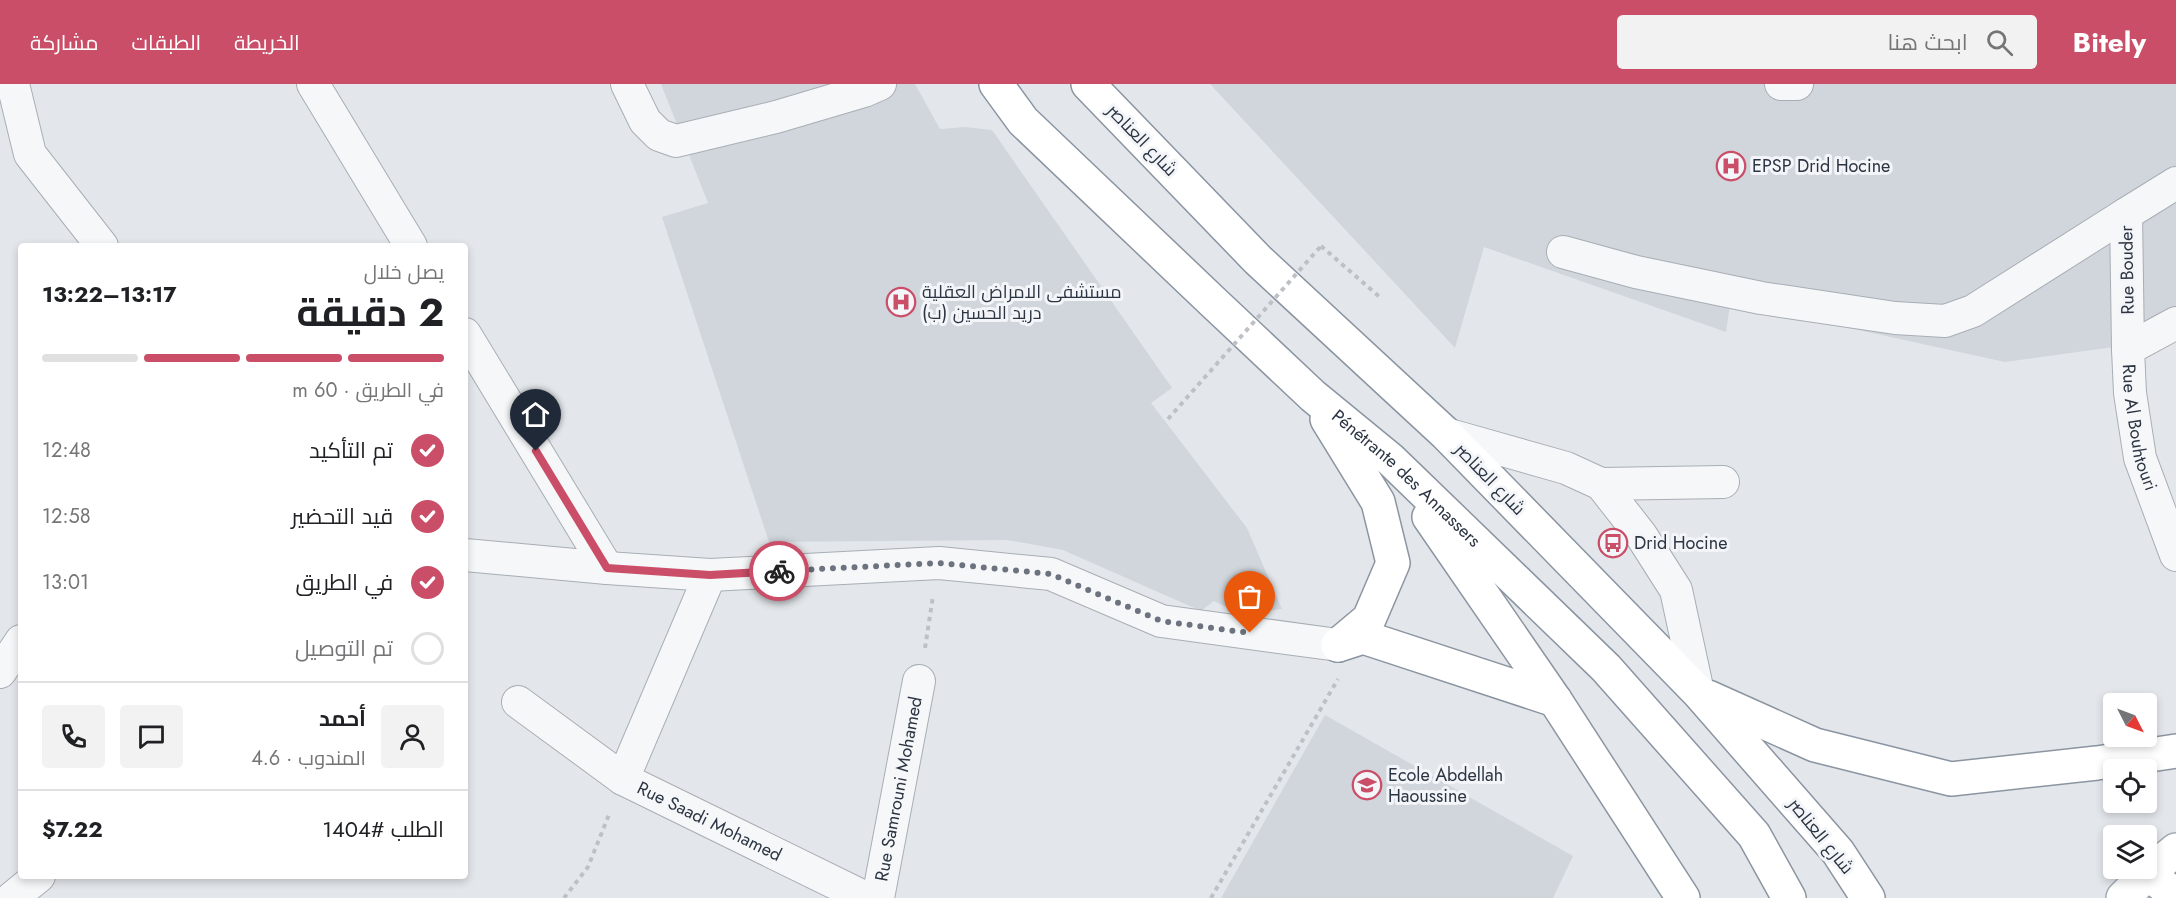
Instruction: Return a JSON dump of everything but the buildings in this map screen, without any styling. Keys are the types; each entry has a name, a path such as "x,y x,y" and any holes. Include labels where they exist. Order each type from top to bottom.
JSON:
{"main road":[{"name":"Pénétrante des Annassers","path":"996,84 1023,121 1313,396 1391,460 1605,668 1754,835 1789,898"},
{"name":"شارع العناصر","path":"1088,84 1258,260 1446,434 1698,692 1838,852 1868,898"},
{"path":"1313,396 1378,502 1393,563 1369,619 1350,641 1555,700"},
{"path":"1391,460 1555,700 1683,898"},
{"path":"1698,692 1815,745 1951,779 2097,763 2176,751"},
{"path":"2157,866 2176,850"},
{"path":"2123,898 2142,879"},
{"path":"2155,879 2176,896"}],"street":[{"path":"13,84 30,154 100,243"},
{"path":"313,84 409,243"},
{"path":"627,84 645,122 659,135 676,141 776,117 864,92 880,84"},
{"path":"1781,84 1797,84"},
{"name":"Rue Bouder","path":"2128,349 2126,214 2176,183"},
{"path":"1563,252 1636,272 1761,298 1894,318 1945,321 1973,310 2126,214"},
{"name":"Rue Al Bouhtouri","path":"2176,323 2128,349 2130,393 2140,458 2176,555"},
{"path":"468,339 607,568"},
{"path":"1446,434 1566,468 1601,484 1723,482"},
{"path":"1601,484 1641,536 1676,590 1698,692"},
{"path":"468,555 710,575 939,563 1051,574 1161,621 1350,641"},
{"name":"Rue Saadi Mohamed","path":"710,575 623,779 866,898"},
{"path":"0,672 18,645"},
{"name":"Rue Samrouni Mohamed","path":"878,898 919,681"},
{"path":"518,702 623,779"},
{"path":"12,898 35,879"}],"path":[{"path":"1168,419 1322,246 1382,299"},
{"path":"919,681 939,563"},
{"path":"1211,898 1350,641"},
{"path":"564,898 588,867 623,779"}],"shaded area":[{"name":"مستشفى الامراض العقلية دريد الحسين (ب)","path":"661,84 915,84 940,129 965,127 992,130 1172,388 1151,403 1247,528 1282,609 1241,614 1214,601 1201,611 1063,550 1007,540 769,542 662,217 708,203"},
{"name":"EPSP Drid Hocine","path":"1210,84 2176,84 2176,310 2114,347 2005,362 1822,322 1730,305 1726,332 1484,247 1455,348"},
{"name":"Ecole Abdellah Haoussine","path":"1325,715 1573,856 1553,898 1221,898"}],"way so far":[{"path":"779,571 939,563 1051,574 1161,621 1250,633"}],"place":[{"name":"EPSP Drid Hocine","path":"1731,166"},
{"name":"مستشفى الامراض العقلية دريد الحسين (ب)","path":"901,302"},
{"name":"Drid Hocine","path":"1613,543"},
{"name":"Ecole Abdellah Haoussine","path":"1367,785"}],"route":[{"path":"536,451 607,568 710,575 779,571"}]}
